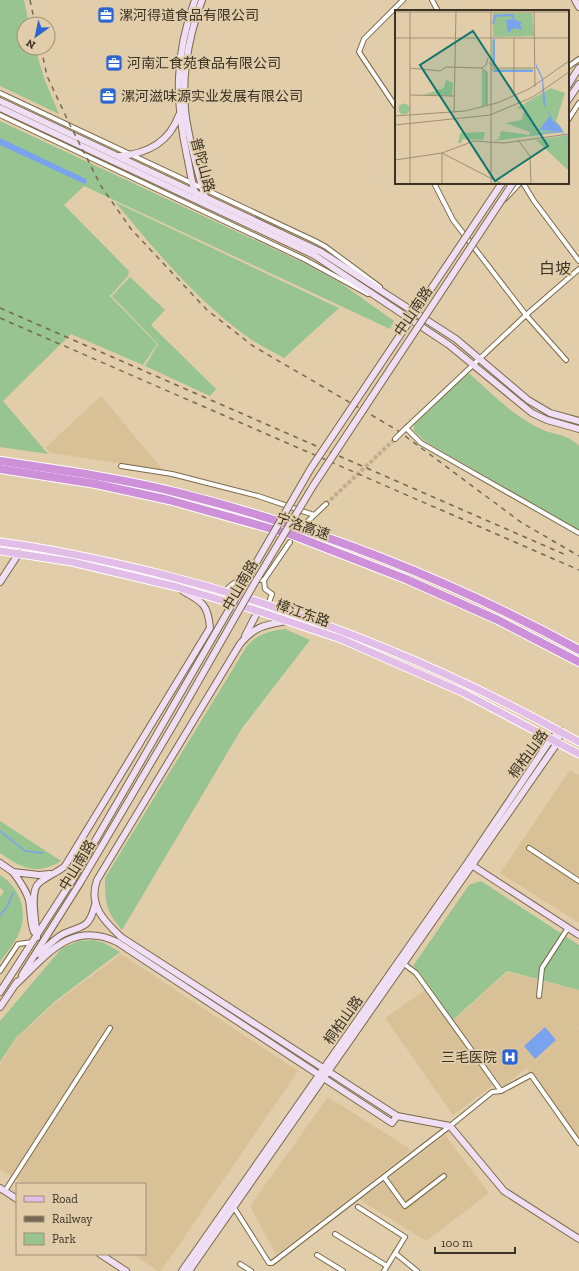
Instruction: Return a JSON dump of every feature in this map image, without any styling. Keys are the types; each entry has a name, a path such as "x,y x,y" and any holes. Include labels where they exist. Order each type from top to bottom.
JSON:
{"highway":[{"name":"宁洛高速","path":"0,461 95,475 171,491 301,527 436,578 579,650"},
{"name":"宁洛高速","path":"0,469 96,484 169,500 290,534 406,579 498,620 579,662"}],"main road":[{"name":"普陀山路","path":"195,0 187,22 180,54 178,91 181,128 199,205"},
{"name":"普陀山路","path":"199,205 205,197 188,128 184,98 187,61 194,22 202,0"},
{"path":"575,0 579,7"},
{"path":"569,83 579,68"},
{"path":"569,99 579,84"},
{"path":"0,100 321,252 394,301 456,339 528,400 550,412 579,421"},
{"path":"0,108 199,205 314,255 449,345 532,413 547,420 579,429"},
{"path":"118,157 131,155 155,147 166,138 175,126 180,114"},
{"name":"中山南路","path":"0,992 35,940 72,879 311,468 501,184"},
{"name":"中山南路","path":"0,1007 34,957 80,883 178,717 254,584 350,426 512,184"},
{"name":"樟江东路","path":"0,542 110,561 226,591 337,628 416,661 499,700 579,742"},
{"name":"樟江东路","path":"0,551 72,562 177,587 258,611 341,639 464,693 579,754"},
{"path":"0,582 19,553"},
{"path":"35,940 33,898 34,890 37,884 65,866 210,628 209,612 200,600 177,587"},
{"path":"34,957 62,935 86,925 92,918 95,904 95,886 97,880 240,644 258,611"},
{"path":"240,644 250,632 256,628 287,621"},
{"name":"桐柏山路","path":"182,1271 321,1076 404,964 560,731"},
{"path":"0,863 13,872 22,885 28,899 35,940"},
{"path":"470,864 579,935"},
{"name":"桐柏山路","path":"325,1071 470,864"},
{"path":"13,872 39,875 56,873"},
{"path":"95,904 101,917 121,937 325,1071 397,1116 450,1126 504,1191 579,1240"},
{"path":"16,984 53,949 66,940 84,934 107,938 117,942 392,1123 397,1116"},
{"name":"桐柏山路","path":"189,1271 321,1076"},
{"path":"3,1190 16,1198"},
{"path":"102,1255 126,1271"}],"street":[{"path":"395,105 360,52 364,39 403,0"},
{"path":"432,0 437,10"},
{"path":"569,66 579,59"},
{"path":"0,93 326,247 372,280 394,301"},
{"path":"569,118 579,103"},
{"path":"0,115 199,205"},
{"path":"435,184 453,220 526,315 566,360"},
{"path":"489,202 498,184"},
{"path":"497,208 519,184"},
{"path":"524,184 534,201 579,261"},
{"path":"395,439 474,366 526,315 579,269"},
{"path":"405,429 421,443 579,533"},
{"path":"121,466 172,474 258,496 314,515"},
{"path":"306,523 326,504"},
{"path":"268,605 272,594 265,589 264,580 290,542"},
{"path":"226,591 231,583 237,580 264,580"},
{"path":"528,848 579,881"},
{"path":"539,996 542,968 568,928"},
{"path":"0,971 18,944 35,940"},
{"path":"404,964 416,973 501,1091"},
{"path":"3,1190 110,1028"},
{"path":"233,1206 269,1263 272,1263 492,1092 501,1091 531,1075 579,1143"},
{"path":"384,1177 406,1206 444,1176"},
{"path":"358,1207 405,1237 384,1271"},
{"path":"335,1234 387,1266"},
{"path":"395,1253 417,1271"},
{"path":"317,1255 343,1271"},
{"path":"240,1264 251,1271"}],"shaded area":[{"path":"101,396 163,470 51,453 45,448"},
{"path":"570,770 579,775 579,923 500,873"},
{"path":"121,954 298,1071 161,1271 158,1271 134,1255 146,1255 146,1183 22,1183 0,1169 0,1064 17,1038 55,1003"},
{"name":"三毛医院","path":"507,972 579,990 579,1026 503,1087 453,1021"},
{"path":"425,990 492,1081 492,1086 453,1115 385,1018"},
{"path":"579,1027 579,1140 527,1068"},
{"path":"328,1097 412,1150 276,1255 250,1206"},
{"path":"445,1135 489,1193 426,1241 360,1200"}],"green space":[{"path":"0,0 24,0 27,16 16,16 16,56 37,56 44,78 59,114 0,86"},
{"path":"0,121 306,264 342,284 394,321 390,329 84,186 64,205 129,271 128,276 110,296 157,344 143,365 71,334 3,401 48,454 0,447"},
{"path":"115,202 339,308 284,358 249,338 212,308 162,257"},
{"path":"130,277 165,310 151,325 216,389 210,396 145,366 158,344 112,296"},
{"path":"469,373 501,402 527,422 548,432 569,438 579,446 579,530 426,442 414,431 414,425"},
{"path":"285,629 310,640 242,728 122,930 113,918 106,900 105,878 247,646 259,636"},
{"path":"0,821 61,861 52,866 37,869 15,863 0,853"},
{"path":"0,875 7,880 17,892 23,915 20,931 0,962 0,897 4,891 0,888"},
{"path":"481,881 579,945 579,990 507,971 453,1020 421,974 413,966 469,885"},
{"path":"93,940 104,943 120,952 54,1002 16,1038 0,1062 0,1021 62,948 79,941"}],"water":[{"path":"0,138 86,179 87,182 85,184 0,145"},
{"path":"545,1027 556,1040 535,1059 524,1046"}],"waterway":[{"path":"0,831 25,851 43,853"},
{"path":"0,915 7,907 13,893"}],"tunnel":[{"path":"326,504 395,439"}],"railway":[{"path":"30,0 33,16"},
{"path":"43,56 47,76 101,186 131,229 207,310 253,346 397,430 522,523 579,556"},
{"path":"0,308 566,555"},
{"path":"0,318 579,570"}],"place":[{"name":"漯河得道食品有限公司","path":"106,15"},
{"name":"河南汇食苑食品有限公司","path":"114,63"},
{"name":"漯河滋味源实业发展有限公司","path":"108,96"},
{"name":"三毛医院","path":"510,1057"}],"district":[{"name":"白坡","path":"555,268"}]}
